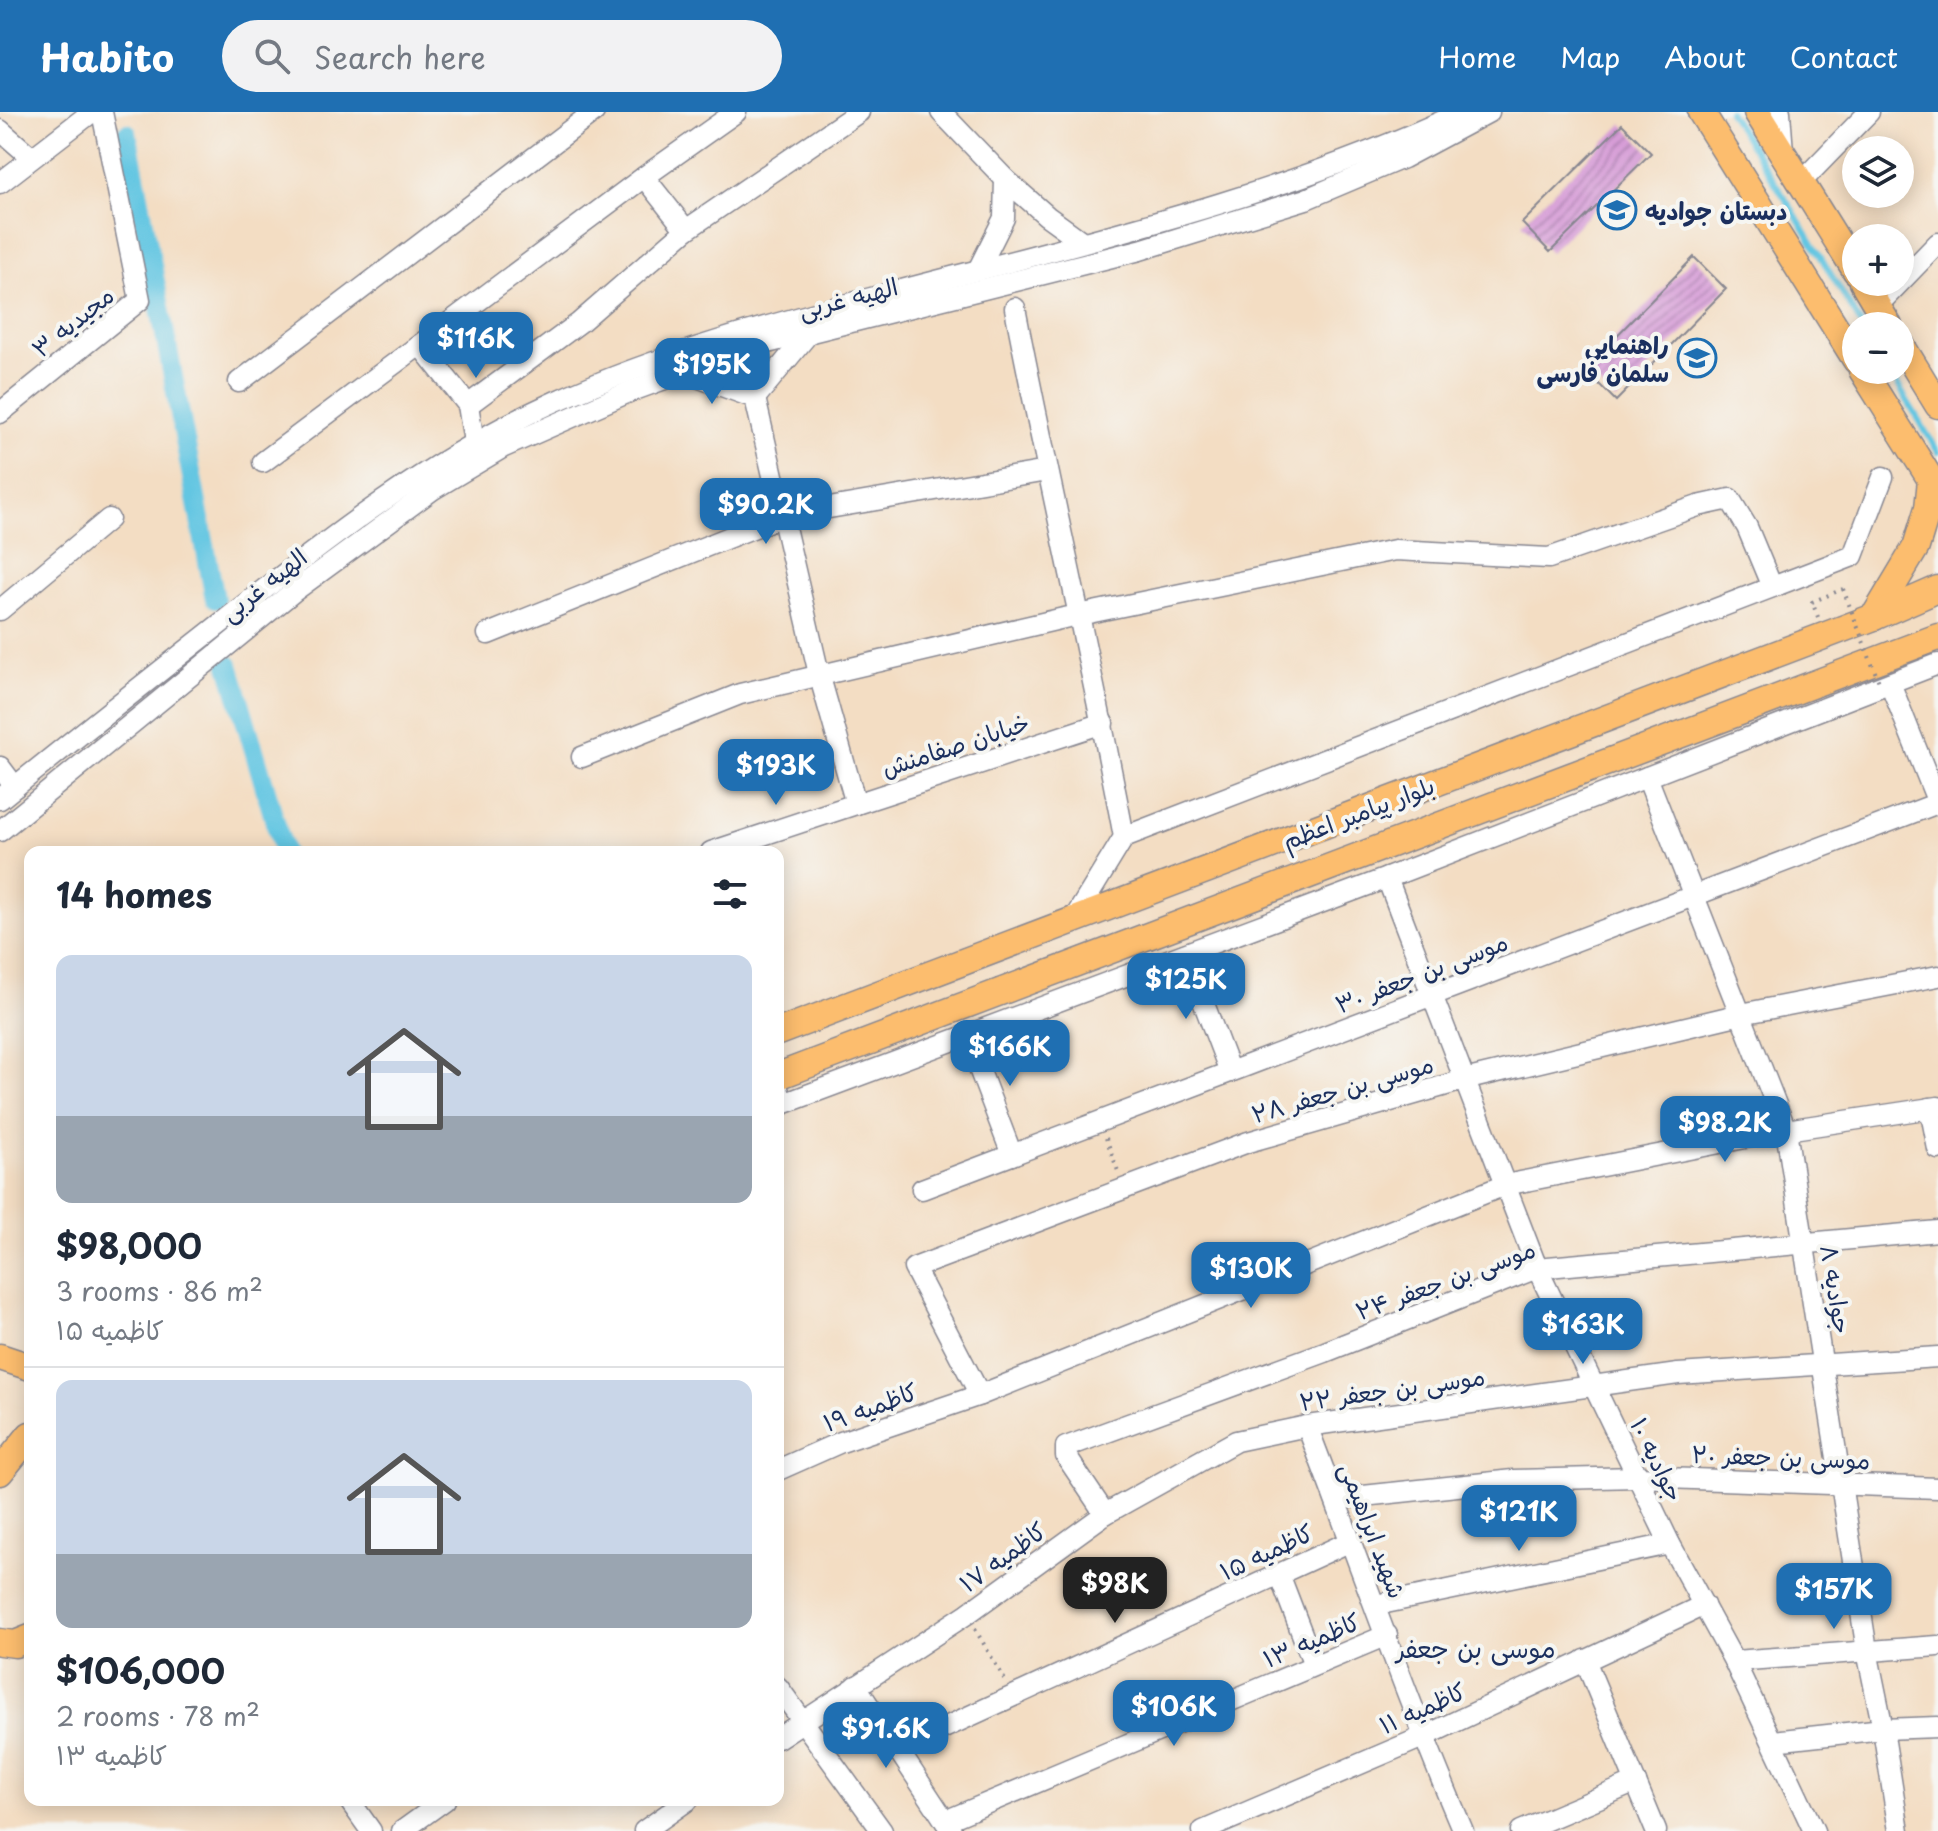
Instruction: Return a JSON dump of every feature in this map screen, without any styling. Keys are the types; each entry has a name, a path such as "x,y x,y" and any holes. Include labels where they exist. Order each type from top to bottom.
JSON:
{"main road":[{"path":"1701,112 1842,338"},
{"path":"1757,112 1842,248"},
{"path":"1914,366 1938,405"},
{"path":"1871,384 1934,485 1916,547 1874,617"},
{"name":"بلوار پیامبر اعظم","path":"784,1030 1874,617 1938,589"},
{"name":"بلوار پیامبر اعظم","path":"784,1074 1938,637"},
{"path":"0,1357 24,1365"},
{"path":"0,1472 24,1442"}],"street":[{"path":"0,183 92,112"},
{"name":"مجیدیه ۳","path":"0,413 140,300 102,112"},
{"path":"239,382 594,112"},
{"path":"263,462 644,177 736,112"},
{"path":"468,405 579,323 686,230 859,112"},
{"path":"941,112 1005,179 1083,242"},
{"name":"الهیه غربی","path":"8,793 309,554 408,483 474,442 555,402 661,360 750,330 1268,190 1392,145 1462,112"},
{"name":"الهیه غربی","path":"0,831 293,592 432,490 504,447 629,392 755,346 1140,250 1306,199 1403,158 1489,112"},
{"path":"1780,112 1783,152"},
{"path":"1802,181 1869,112"},
{"path":"0,130 31,157"},
{"path":"644,177 686,230"},
{"path":"978,270 1004,218 1005,179"},
{"path":"1886,312 1938,243"},
{"path":"1015,308 1047,471 1103,723 1124,837"},
{"path":"683,372 755,398 809,333"},
{"path":"420,345 468,405 474,442"},
{"name":"خیابان صفامنش","path":"755,398 819,674 856,804 1103,723"},
{"path":"488,634 782,516 1047,471"},
{"path":"1074,919 1124,837 1853,556 1883,477"},
{"path":"582,757 740,694 1078,615 1395,550 1549,558 1698,506 1730,499 1747,527 1772,587"},
{"path":"0,610 109,519"},
{"path":"784,1104 1387,878 1938,664"},
{"path":"1884,683 1938,803"},
{"path":"0,767 8,793"},
{"name":"جوادیه ۸","path":"1647,777 1786,1130 1867,1651 1899,1831"},
{"name":"موسی بن جعفر ۳۰","path":"922,1189 1938,803"},
{"path":"729,846 856,804"},
{"name":"جوادیه ۱۰","path":"1387,878 1537,1268 1670,1544 1734,1661 1814,1831"},
{"path":"1185,954 1230,1072"},
{"name":"موسی بن جعفر ۲۸","path":"980,1395 914,1268 1248,1142 1464,1080 1741,1014 1938,976"},
{"path":"967,1037 1012,1155"},
{"path":"1934,1108 1938,1149"},
{"name":"کاظمیه ۱۹","path":"784,1467 841,1442 980,1395 1505,1185 1786,1130 1934,1108"},
{"name":"موسی بن جعفر ۲۴","path":"1105,1514 1066,1456 1066,1447 1325,1352 1537,1268 1938,1231"},
{"name":"موسی بن جعفر ۲۲","path":"1236,1441 1307,1426 1678,1374 1938,1357"},
{"name":"شهید ابراهیمی","path":"1307,1426 1423,1737 1463,1831"},
{"name":"کاظمیه ۱۷","path":"784,1734 967,1614 1105,1514 1236,1441"},
{"name":"موسی بن جعفر ۲۰","path":"1335,1499 1513,1480 1638,1477 1938,1488"},
{"name":"کاظمیه ۱۵","path":"898,1749 1351,1541"},
{"path":"1376,1605 1670,1544"},
{"path":"1279,1574 1314,1665"},
{"name":"کاظمیه ۱۱","path":"1203,1831 1239,1824 1704,1605"},
{"name":"کاظمیه ۱۳","path":"948,1826 1387,1635"},
{"path":"1734,1661 1938,1646"},
{"path":"1585,1660 1656,1831"},
{"path":"856,1686 948,1826"},
{"path":"784,1696 882,1831"},
{"path":"1773,1741 1883,1729 1938,1727"},
{"path":"1521,1831 1636,1782"},
{"path":"353,1806 371,1831"},
{"path":"402,1831 437,1806"},
{"path":"644,1831 679,1806"}],"path":[{"path":"1812,602 1843,589 1884,683"},
{"path":"1099,1122 1125,1189"},
{"path":"967,1614 1015,1696"}],"building":[{"path":"1622,124 1651,153 1550,252 1522,223"},
{"path":"1694,257 1726,289 1616,401 1584,369"}],"waterway":[{"path":"1729,112 1854,312"},
{"path":"127,133 215,599"},
{"path":"1897,384 1938,452"},
{"path":"229,665 282,846"}],"place":[{"name":"دبستان جوادیه","path":"1617,210"},
{"name":"راهنمایی سلمان فارسی","path":"1697,358"}],"district":[{"name":"موسی بن جعفر","path":"1476,1647"}]}
